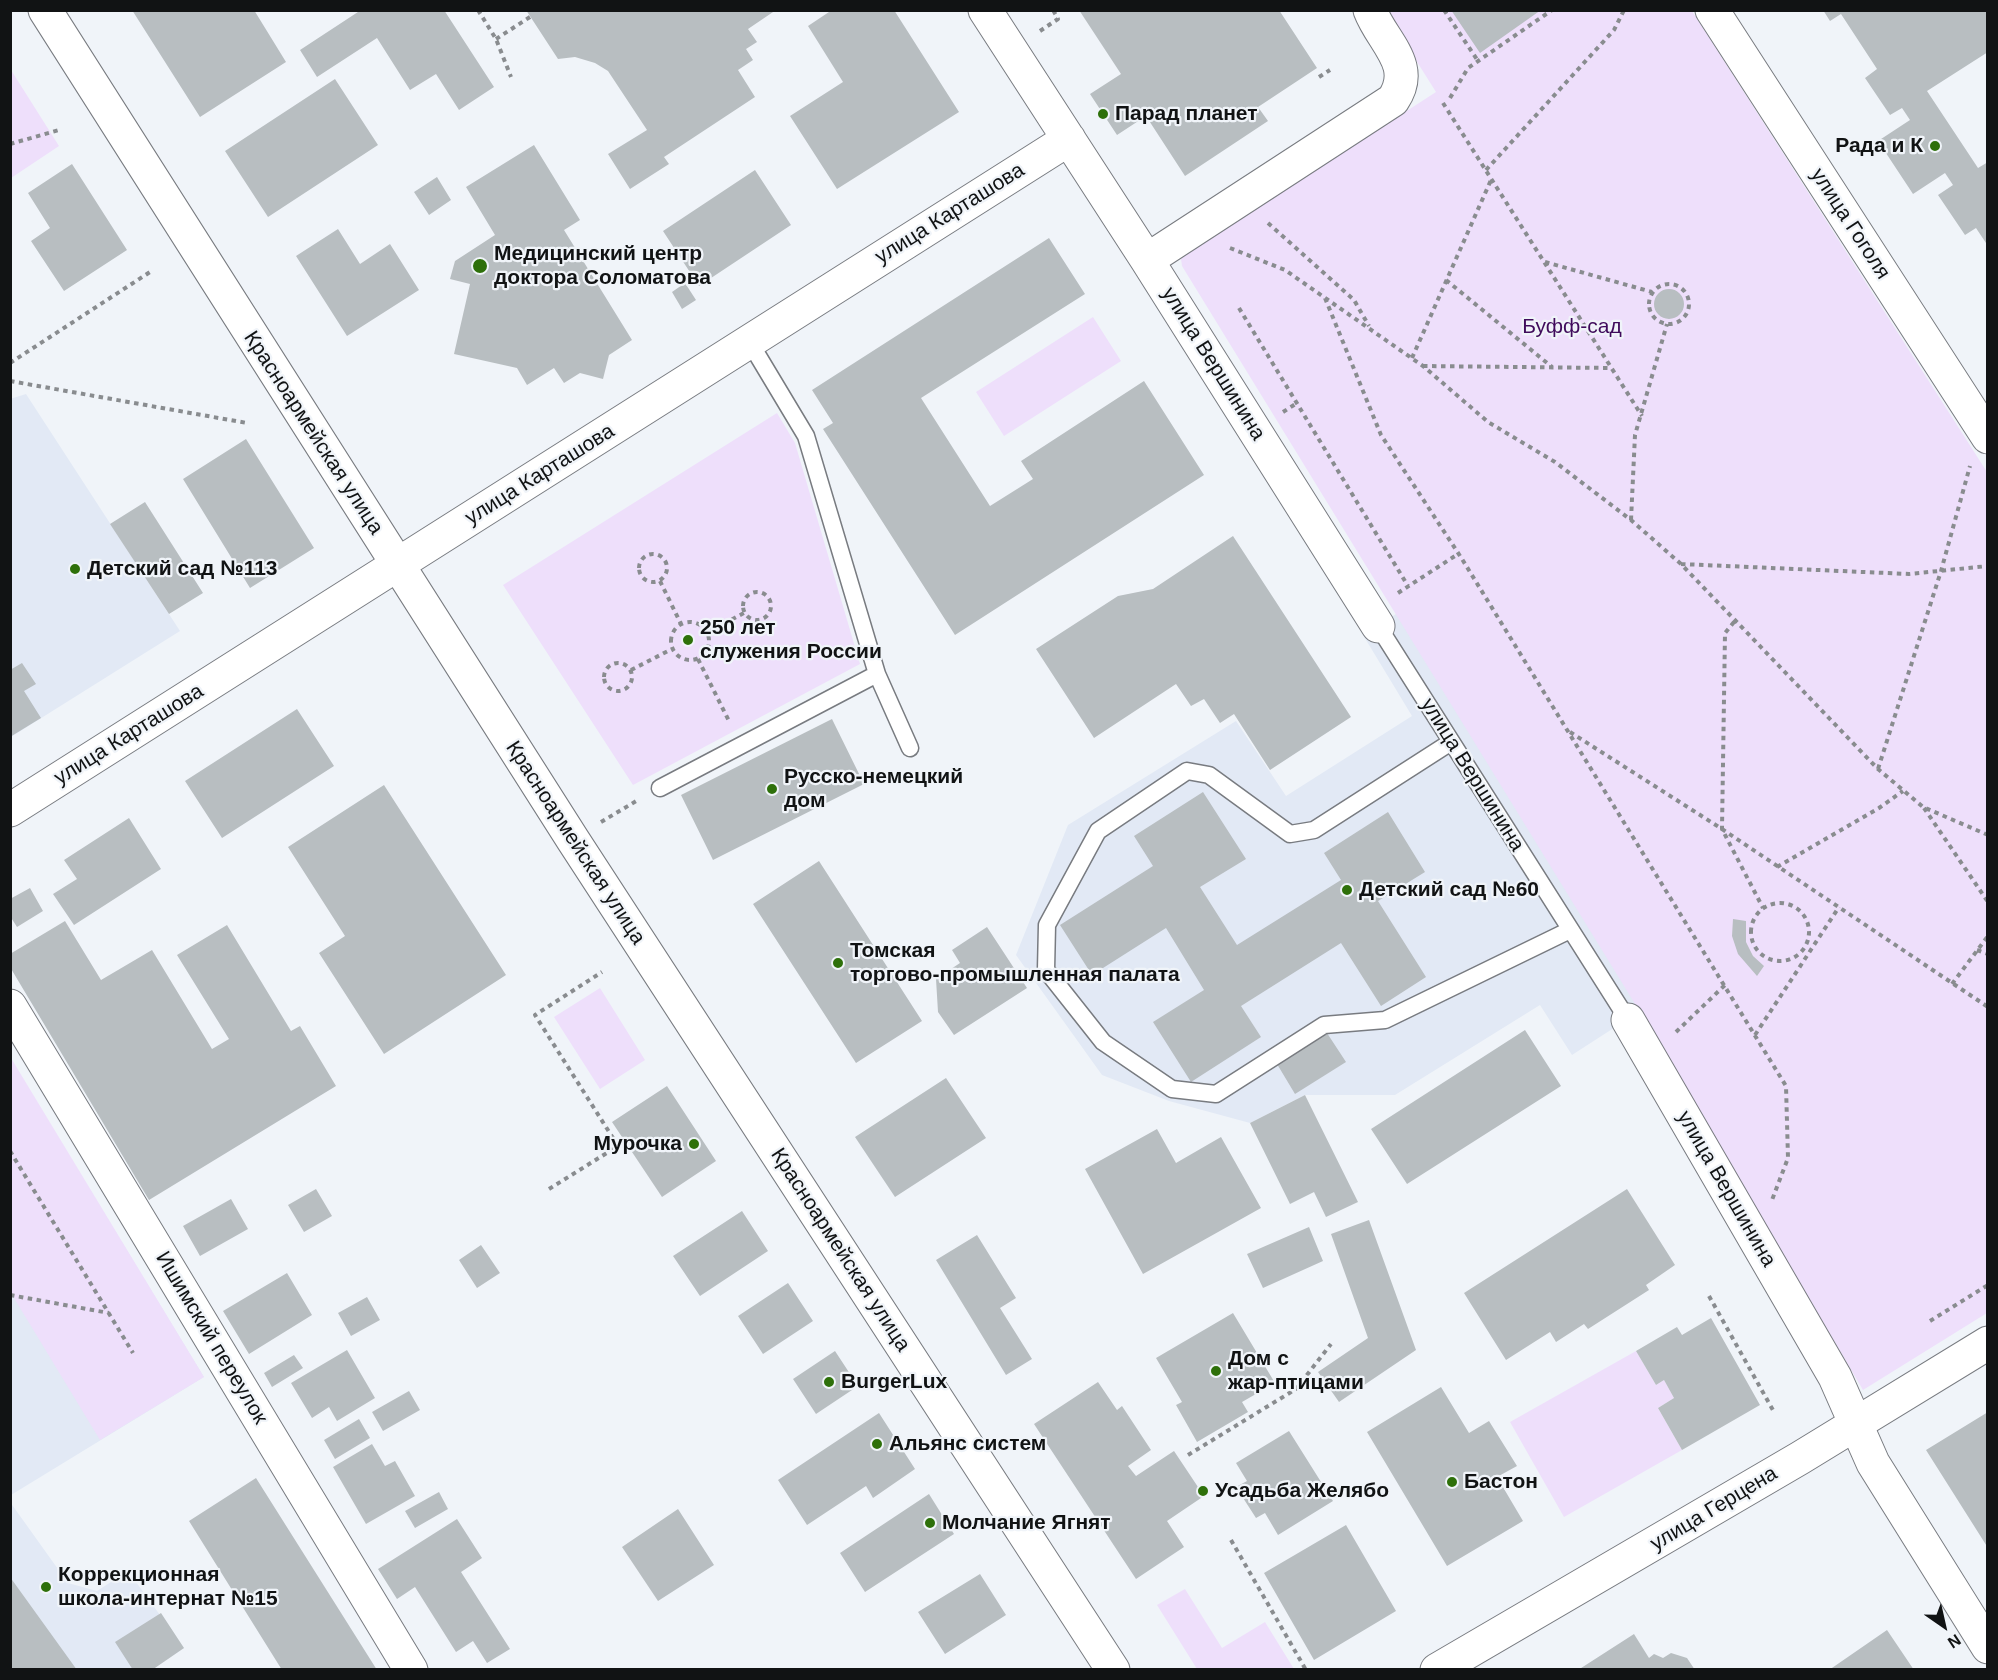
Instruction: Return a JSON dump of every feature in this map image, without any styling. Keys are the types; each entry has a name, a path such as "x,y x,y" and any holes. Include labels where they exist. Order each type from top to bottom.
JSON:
{"street":[{"name":"Красноармейская улица","path":"45,10 573,840 1113,1670"},
{"name":"улица Вершинина","path":"985,10 1147,260 1378,626"},
{"path":"1147,260 1393,100 1399,90 1402,69 1370,10"},
{"name":"улица Гоголя","path":"1712,10 1988,437"},
{"name":"улица Карташова","path":"10,810 1069,139"},
{"name":"Ишимский переулок","path":"10,1006 411,1670"},
{"name":"улица Вершинина","path":"1628,1020 1835,1377 1854,1425 1873,1463 1988,1647"},
{"name":"улица Герцена","path":"1437,1670 1854,1425 1988,1343"}],"lane":[{"path":"749,341 806,436 876,674 910,748"},
{"name":"улица Вершинина","path":"1378,626 1628,1020"},
{"path":"660,788 876,674"},
{"path":"1451,742 1314,830 1290,834 1209,775 1187,771 1098,831 1047,925 1046,970 1102,1042 1172,1089 1216,1094 1324,1025 1385,1020 1570,930"}],"path":[{"path":"478,10 496,39 511,77"},
{"path":"1038,32 1058,19 1053,10"},
{"path":"1444,10 1478,61"},
{"path":"1450,98 1468,68 1552,10"},
{"path":"1486,171 1614,30 1624,10"},
{"path":"496,39 530,17"},
{"path":"1319,77 1330,70"},
{"path":"1443,103 1642,416"},
{"path":"10,144 59,130"},
{"path":"1412,358 1491,179"},
{"path":"1263,218 1354,300 1371,329"},
{"path":"1224,245 1285,270 1423,366 1488,422 1556,462 1631,520 1681,564 1734,622 1878,769 1923,807 1988,902"},
{"path":"1544,262 1652,292"},
{"path":"10,363 150,272"},
{"path":"1446,280 1553,367"},
{"path":"1669,283 1682,288 1690,304 1685,316 1680,321 1667,324 1660,322 1650,312 1649,299 1652,292 1669,283"},
{"path":"1324,298 1382,435 1458,554 1786,1086 1788,1158 1769,1206"},
{"path":"1239,308 1408,586 1458,554"},
{"path":"1631,520 1635,435 1667,324"},
{"path":"1423,366 1611,368"},
{"path":"10,381 247,423"},
{"path":"1878,769 1941,571 1970,465"},
{"path":"658,555 665,560 667,570 660,581 650,582 642,577 640,564 645,556 658,555"},
{"path":"1681,564 1909,574 1988,566"},
{"path":"660,581 681,624"},
{"path":"751,594 764,594 770,600 769,615 761,620 751,619 744,613 744,600 751,594"},
{"path":"707,632 744,613"},
{"path":"696,622 707,632 708,650 698,659 681,659 672,650 671,638 681,624 696,622"},
{"path":"1734,622 1725,633 1722,830 1763,908"},
{"path":"631,670 672,650"},
{"path":"698,659 741,745"},
{"path":"621,663 631,670 632,680 627,688 613,690 606,684 606,671 612,664 621,663"},
{"path":"1567,730 1988,1007"},
{"path":"1777,867 1879,808 1903,790"},
{"path":"619,811 641,798"},
{"path":"1923,807 1988,835"},
{"path":"1771,904 1789,904 1803,915 1809,932 1803,949 1787,960 1767,958 1759,952 1753,944 1752,924 1763,908 1771,904"},
{"path":"1755,1035 1839,907"},
{"path":"1952,984 1988,936"},
{"path":"1803,949 1809,953"},
{"path":"1977,950 1988,954"},
{"path":"549,1190 618,1146 535,1015 602,972"},
{"path":"1670,1039 1725,985"},
{"path":"10,1151 133,1353"},
{"path":"1930,1320 1988,1285"},
{"path":"10,1295 110,1313"},
{"path":"1709,1296 1774,1412"},
{"path":"1188,1455 1296,1389 1330,1344"},
{"path":"1231,1540 1306,1670"}],"shaded area":[{"name":"Детский сад №113","path":"26,394 180,631 11,737 10,399"},
{"name":"Детский сад №60","path":"1459,574 1702,971 1572,1055 1540,1005 1395,1095 1305,1095 1250,1123 1169,1101 1102,1075 1016,955 1068,825 1236,721 1286,796 1412,716 1363,635"},
{"path":"10,1058 204,1377 11,1495 10,1495"},
{"name":"Коррекционная школа-интернат №15","path":"10,1502 68,1583 97,1591 128,1571 184,1648 152,1669 11,1669"}],"green space":[{"name":"Буфф-сад","path":"1385,11 1692,11 1987,472 1987,1313 1863,1390 1640,1012 1182,266 1181,259 1186,254 1436,92"},
{"path":"11,70 59,146 10,178"},
{"path":"1093,317 1121,361 1004,436 976,392"},
{"path":"777,413 795,443 860,664 633,785 503,585"},
{"path":"600,988 645,1060 600,1089 554,1017"},
{"path":"11,1058 204,1377 100,1440 11,1293"},
{"path":"1636,1351 1656,1385 1664,1380 1674,1398 1658,1408 1682,1450 1564,1517 1510,1422"},
{"path":"1185,1589 1222,1648 1265,1622 1294,1669 1197,1669 1157,1605"}],"building":[{"path":"132,10 254,10 286,62 200,117"},
{"path":"361,10 444,10 494,87 459,110 436,74 410,90 377,38 317,77 300,50"},
{"path":"526,10 776,10 748,29 757,42 746,49 753,60 738,70 755,97 664,157 669,164 630,189 608,154 647,130 608,71 595,63 575,57 558,59"},
{"path":"832,10 894,10 959,112 837,189 790,116 843,82 808,26"},
{"path":"1079,10 1279,10 1317,68 1258,107 1268,121 1185,176 1146,116 1117,135 1090,94 1121,74"},
{"path":"1451,10 1541,10 1480,53"},
{"path":"1823,10 1988,10 1988,52 1927,91 1978,168 1988,162 1988,246 1976,228 1965,235 1938,195 1953,185 1945,173 1913,194 1878,141 1910,120 1902,108 1890,115 1865,78 1877,69 1841,14 1830,21"},
{"path":"335,79 378,145 268,217 225,151"},
{"path":"534,145 580,220 564,230 632,340 609,355 603,379 580,373 564,383 554,368 527,385 517,368 454,354 470,284 450,279 455,261 495,235 466,187"},
{"path":"72,164 127,250 64,291 31,241 50,228 28,193"},
{"path":"755,170 791,225 699,286 663,231"},
{"path":"437,177 451,200 429,215 414,192"},
{"path":"338,229 360,264 390,244 419,290 347,336 296,256"},
{"path":"1049,238 1085,294 921,398 990,506 1033,479 1021,461 1144,381 1204,475 955,635 823,429 833,423 812,390"},
{"path":"685,283 696,300 682,309 672,292"},
{"path":"1669,289 1680,293 1684,304 1680,315 1669,319 1658,315 1654,304 1658,293"},
{"path":"246,439 314,548 250,588 183,479"},
{"path":"145,502 203,593 169,614 110,524"},
{"path":"1233,536 1351,717 1270,770 1234,714 1220,723 1204,699 1191,706 1176,684 1094,738 1036,649 1118,596 1153,589"},
{"path":"22,663 36,684 24,691 41,718 10,737 10,670"},
{"path":"297,709 334,766 222,838 185,781"},
{"name":"Русско-немецкий дом","path":"832,719 864,784 713,860 681,795"},
{"path":"384,785 506,975 384,1054 319,953 345,936 288,847"},
{"name":"Детский сад №60","path":"1203,792 1246,859 1200,887 1237,945 1341,880 1324,853 1388,812 1425,872 1378,901 1426,977 1381,1006 1341,943 1241,1006 1261,1037 1191,1082 1153,1022 1204,990 1166,928 1092,975 1060,925 1153,866 1134,836"},
{"path":"129,818 161,869 74,925 53,894 77,879 64,860"},
{"name":"Томская торгово-промышленная палата","path":"819,861 922,1021 856,1063 753,904"},
{"path":"30,888 43,911 17,927 10,916 10,899"},
{"path":"1733,919 1746,921 1746,942 1753,956 1764,966 1757,976 1738,954 1732,936"},
{"path":"65,921 101,980 152,950 212,1049 229,1039 177,955 227,925 291,1031 300,1026 336,1086 149,1200 10,967 10,954"},
{"path":"987,927 1027,988 954,1035 938,1012 936,979 960,963 952,950"},
{"path":"1525,1030 1561,1086 1407,1184 1371,1129"},
{"path":"1327,1033 1346,1062 1295,1094 1277,1064"},
{"path":"946,1078 986,1138 895,1197 855,1137"},
{"path":"667,1086 716,1161 662,1197 612,1122"},
{"path":"1305,1095 1358,1202 1326,1217 1314,1192 1290,1204 1250,1123"},
{"path":"1157,1129 1176,1163 1221,1137 1261,1208 1143,1274 1085,1169"},
{"path":"316,1189 332,1216 304,1232 288,1205"},
{"path":"1627,1189 1675,1265 1646,1285 1649,1290 1588,1329 1584,1324 1556,1342 1550,1332 1506,1360 1464,1293"},
{"path":"231,1199 248,1229 200,1256 183,1226"},
{"path":"742,1211 768,1251 700,1296 673,1256"},
{"path":"1369,1220 1416,1350 1339,1402 1318,1372 1368,1338 1331,1234"},
{"path":"1309,1227 1323,1261 1263,1288 1247,1254"},
{"path":"977,1235 1016,1298 1000,1308 1032,1359 1006,1375 936,1260"},
{"path":"481,1245 500,1273 477,1288 459,1260"},
{"path":"287,1273 312,1315 249,1354 223,1311"},
{"path":"788,1283 813,1321 763,1354 738,1316"},
{"path":"367,1297 380,1320 351,1336 338,1313"},
{"name":"Дом с жар-птицами","path":"1233,1313 1275,1383 1242,1402 1248,1412 1197,1442 1176,1405 1182,1402 1156,1358"},
{"path":"1711,1318 1760,1405 1682,1450 1658,1408 1674,1398 1664,1380 1656,1385 1636,1351 1677,1327 1682,1335"},
{"path":"347,1350 375,1398 337,1421 329,1407 312,1418 291,1383"},
{"path":"835,1351 858,1386 816,1414 793,1379"},
{"path":"294,1355 303,1368 272,1387 264,1373"},
{"path":"1098,1382 1117,1410 1122,1406 1151,1450 1128,1466 1136,1476 1174,1451 1204,1496 1167,1521 1184,1547 1136,1579 1034,1424"},
{"path":"1441,1387 1469,1433 1489,1421 1517,1466 1497,1477 1523,1521 1447,1566 1367,1432"},
{"path":"409,1391 420,1410 383,1431 372,1412"},
{"path":"1988,1412 1988,1548 1926,1450"},
{"path":"879,1413 915,1469 873,1498 866,1486 807,1525 778,1480"},
{"path":"359,1419 370,1438 335,1459 324,1440"},
{"path":"1289,1431 1333,1501 1278,1535 1265,1513 1256,1518 1236,1487 1247,1481 1236,1463"},
{"path":"372,1444 385,1466 395,1461 415,1496 366,1524 333,1467"},
{"path":"256,1478 377,1670 282,1670 189,1521"},
{"path":"439,1492 448,1509 415,1528 405,1511"},
{"path":"929,1494 954,1534 865,1592 840,1553"},
{"path":"678,1509 714,1565 658,1601 622,1547"},
{"path":"457,1519 482,1558 461,1572 510,1649 487,1663 473,1641 456,1652 415,1587 397,1599 378,1569"},
{"path":"1346,1525 1396,1611 1314,1660 1264,1573"},
{"path":"980,1574 1006,1615 945,1654 918,1612"},
{"path":"10,1577 77,1670 10,1670"},
{"path":"161,1613 184,1648 152,1670 133,1670 115,1642"},
{"path":"1887,1630 1914,1670 1829,1670"},
{"path":"1634,1634 1649,1658 1654,1654 1663,1658 1671,1653 1687,1658 1695,1670 1578,1670"}],"place":[{"name":"Парад планет","path":"1103,114"},
{"name":"Рада и К","path":"1935,146"},
{"name":"Медицинский центр доктора Соломатова","path":"480,266"},
{"name":"Детский сад №113","path":"75,569"},
{"name":"250 лет служения России","path":"688,640"},
{"name":"Русско-немецкий дом","path":"772,789"},
{"name":"Детский сад №60","path":"1347,890"},
{"name":"Томская торгово-промышленная палата","path":"838,963"},
{"name":"Мурочка","path":"694,1144"},
{"name":"Дом с жар-птицами","path":"1216,1371"},
{"name":"BurgerLux","path":"829,1382"},
{"name":"Альянс систем","path":"877,1444"},
{"name":"Бастон","path":"1452,1482"},
{"name":"Усадьба Желябо","path":"1203,1491"},
{"name":"Молчание Ягнят","path":"930,1523"},
{"name":"Коррекционная школа-интернат №15","path":"46,1587"}]}
